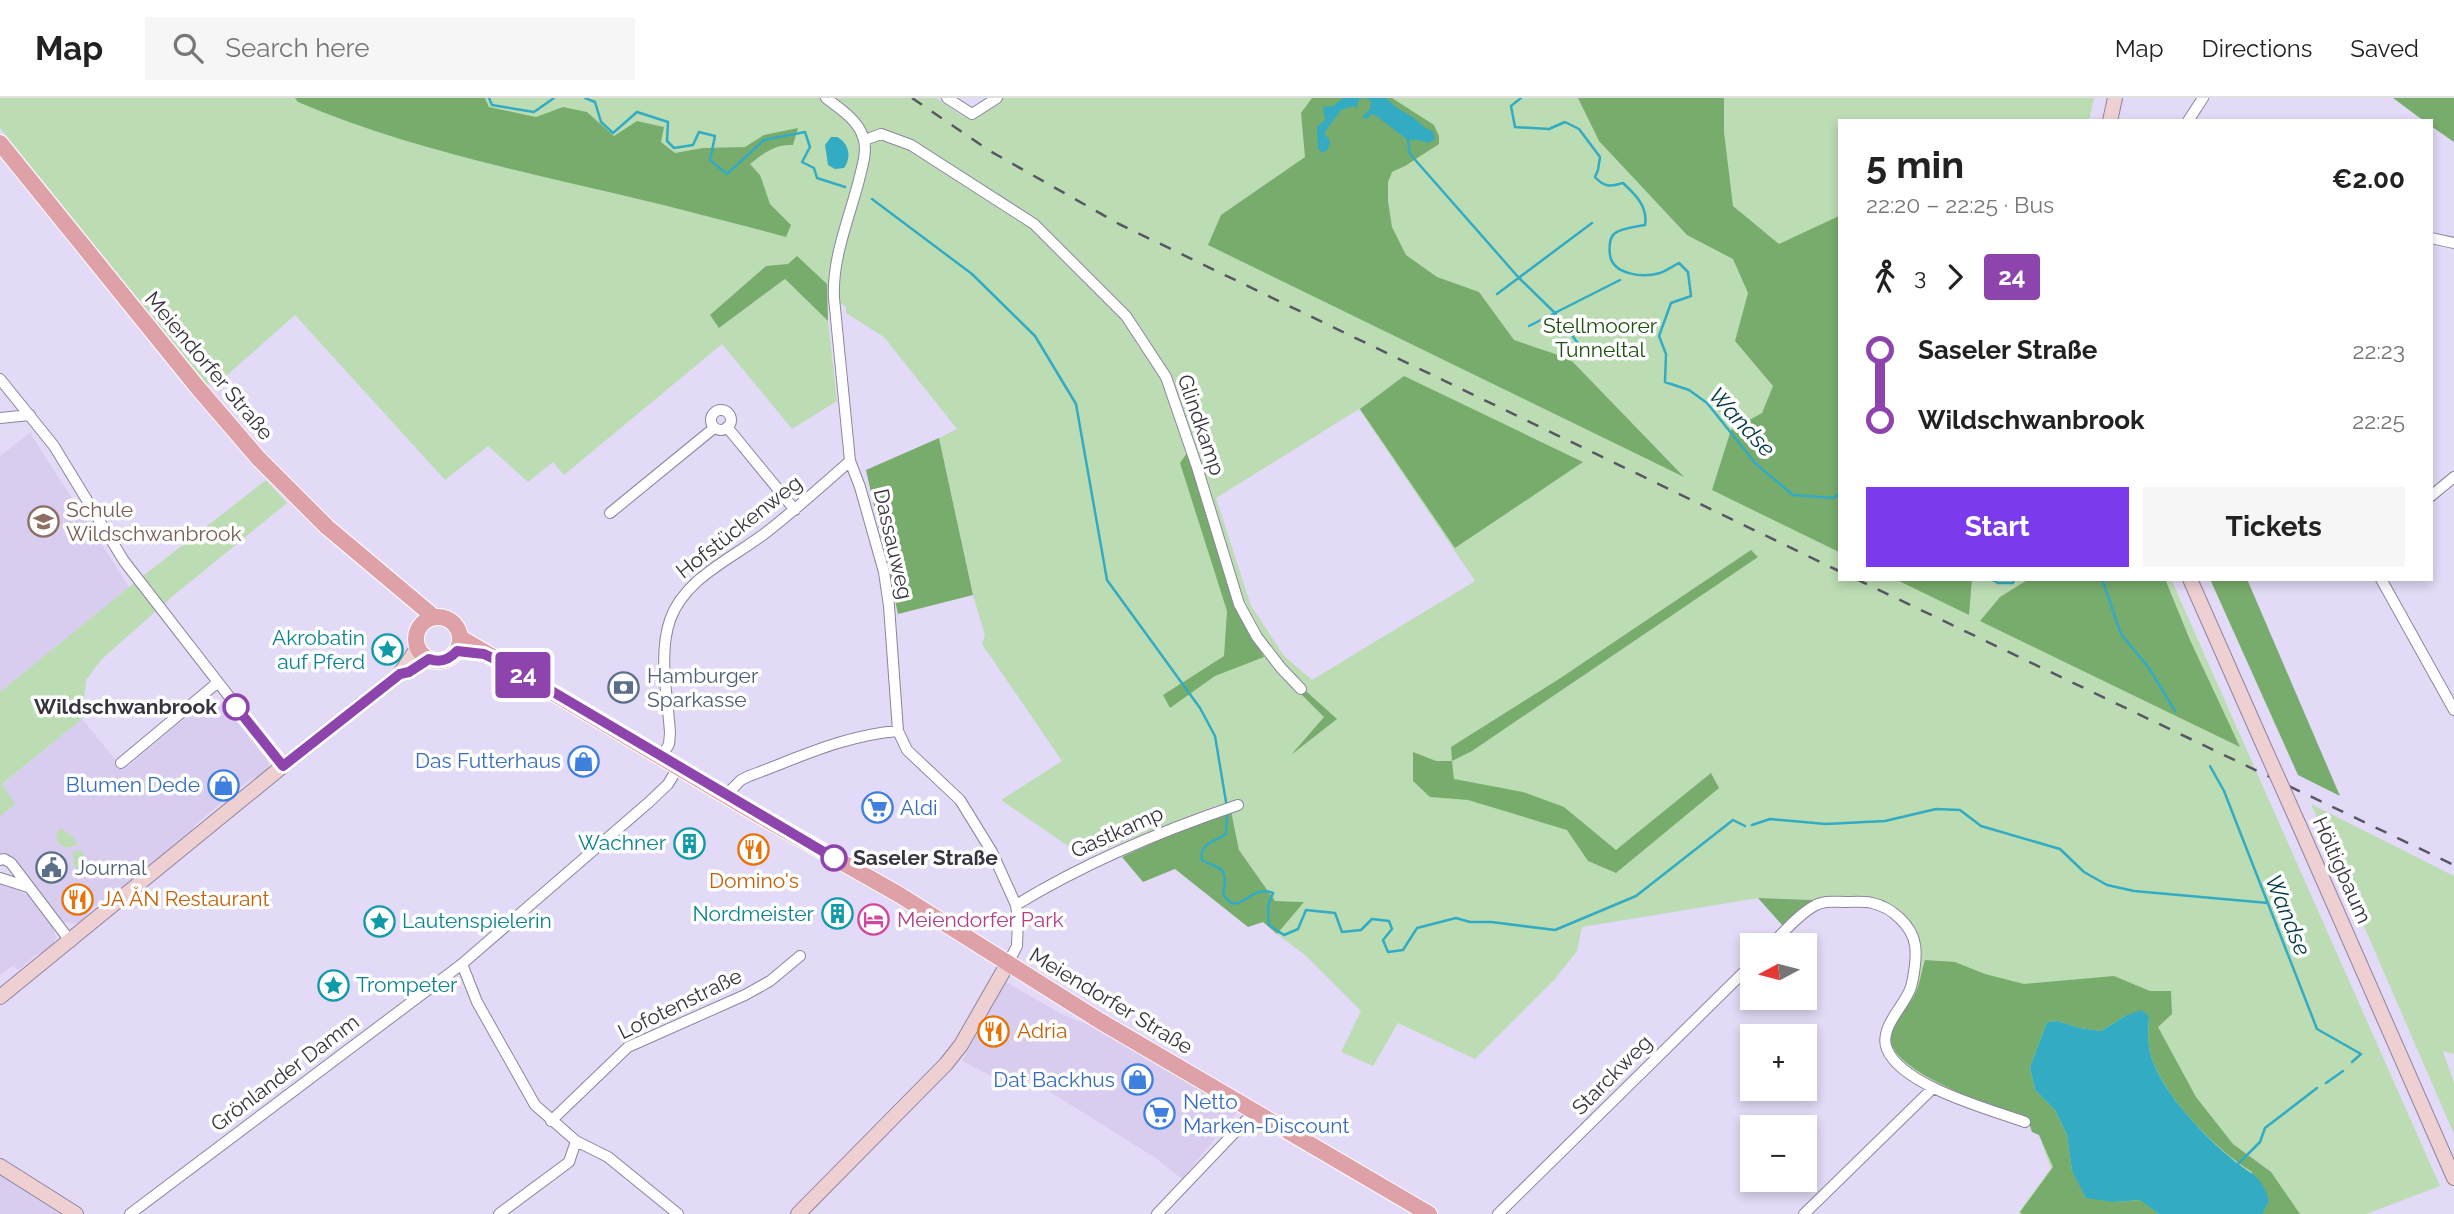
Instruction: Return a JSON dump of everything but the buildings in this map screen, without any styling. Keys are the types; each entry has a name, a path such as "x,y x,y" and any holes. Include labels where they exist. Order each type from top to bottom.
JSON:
{"main road":[{"name":"Meiendorfer Straße","path":"0,143 198,388 259,459 327,527 408,595 427,621 445,617 452,621 457,627 459,645 472,643 484,654 898,894 1132,1040 1429,1214"},
{"path":"427,621 416,636 424,653 444,660 459,645"}],"street":[{"path":"826,98 854,122 865,139"},
{"path":"947,98 972,114 998,98"},
{"path":"2110,119 2115,98"},
{"path":"2189,119 2203,98"},
{"name":"Glindkamp","path":"865,139 881,134 911,145 1034,224 1126,316 1166,377 1239,604 1257,637 1301,689"},
{"name":"Dassauweg","path":"865,139 864,159 833,284 850,461 884,572 898,731 907,750 960,800 992,852 1016,905 1018,939 1016,951 1008,963"},
{"path":"2433,238 2454,243"},
{"path":"0,379 54,446 124,561 283,766"},
{"path":"720,410 725,411 730,417 727,427 721,430 714,428 711,417 720,410"},
{"path":"0,418 30,415"},
{"path":"727,427 795,510"},
{"path":"610,513 714,428"},
{"name":"Hofstückenweg","path":"662,757 670,740 665,643 675,607 695,582 795,510 850,461"},
{"path":"2433,494 2454,477"},
{"name":"Höltigbaum","path":"2191,581 2454,1178"},
{"path":"2382,581 2454,710"},
{"path":"0,997 71,942 283,766 400,674 409,672 424,653"},
{"path":"121,763 217,683"},
{"path":"726,795 749,776 813,752 867,734 898,731"},
{"name":"Grönlander Damm","path":"130,1214 462,964 648,803 668,784 679,766"},
{"name":"Gastkamp","path":"1016,905 1079,869 1190,821 1238,804"},
{"path":"0,860 11,863 71,942"},
{"path":"0,878 28,887"},
{"path":"1784,933 1814,906 1826,902 1871,902 1892,912 1912,934 1916,947 1911,987 1893,1017 1884,1041 1887,1051 1893,1059 1932,1089 2025,1122"},
{"name":"Lofotenstraße","path":"551,1121 628,1047 745,995 770,981 800,956"},
{"path":"798,1214 946,1064 961,1045 1008,963"},
{"path":"462,964 477,1002 536,1105 576,1141 608,1157 678,1214"},
{"name":"Starckweg","path":"1498,1214 1740,976"},
{"path":"1804,1214 1932,1089"},
{"path":"1157,1214 1255,1111"},
{"path":"499,1214 569,1162 576,1141"},
{"path":"0,1166 76,1214"}],"shaded area":[{"name":"Schule Wildschwanbrook","path":"30,433 129,587 0,692 0,456"},
{"path":"212,700 226,703 265,752 269,765 267,771 248,781 197,823 186,838 113,898 108,896 87,913 88,918 80,924 62,922 0,857 0,786 82,719 124,770 202,704"},
{"path":"0,883 30,896 52,926 56,937 53,946 41,955 37,954 18,970 13,965 0,975"},
{"path":"1006,982 1065,1016 1108,1032 1238,1111 1182,1179 1157,1159 1017,1071 1001,1081 962,1061"},
{"path":"0,1176 60,1214 0,1214"}],"green space":[{"name":"Stellmoorer Tunneltal","path":"0,98 936,98 964,117 990,98 2094,98 2089,119 1838,119 1838,581 2172,581 2440,1186 2366,1214 2020,1214 2051,1168 2042,1144 2042,1115 2015,1115 1933,1083 1906,1067 1892,1053 1888,1040 1890,1031 1913,992 1918,939 1874,899 1850,896 1826,896 1813,900 1758,898 1582,927 1577,951 1554,980 1475,1059 1398,1023 1373,1066 1341,1052 1361,1011 1305,955 1277,934 1303,902 1275,901 1239,850 1234,825 1218,805 1084,857 1001,800 1062,761 982,644 985,635 973,595 939,438 957,429 884,337 846,313 846,307 794,269 719,328 785,279 828,321 837,401 792,429 722,344 564,475 553,462 528,482 488,446 445,480 295,315 218,383 214,380 208,385 0,128","holes":["1359,409 1475,581 1312,680 1284,656 1251,606 1216,498"]},
{"path":"295,98 485,98 489,107 536,117 563,107 587,112 614,136 637,121 664,127 661,142 675,153 703,148 745,147 764,135 798,128 793,145 775,148 750,164 760,175 770,204 791,225 786,237 469,158 365,128 298,102"},
{"path":"1312,98 1392,98 1434,125 1439,144 1392,172 1388,182 1392,227 1406,255 1437,277 1479,292 1514,340 1570,359 1684,477 1208,245 1221,215 1305,157 1301,113"},
{"path":"1578,98 1724,98 1724,132 1733,206 1779,244 1838,216 1838,552 1712,490 1731,430 1762,413 1773,386 1735,341 1748,293 1733,259 1687,235 1599,141"},
{"path":"2393,98 2454,98 2454,142 2433,127 2433,119 2421,119"},
{"path":"797,256 827,284 828,321 785,279 719,328 710,315 766,266 788,264"},
{"path":"1404,376 1583,462 1455,548 1360,409"},
{"path":"939,438 973,595 898,614 866,470"},
{"path":"1187,453 1235,606 1264,657 1215,676 1170,708 1163,695 1224,656 1227,611 1180,463"},
{"path":"266,480 287,503 174,595 102,659 86,680 82,719 2,784 15,804 0,816 0,692"},
{"path":"1751,550 1758,557 1472,751 1452,761 1451,747 1559,679"},
{"path":"1899,581 1972,581 1969,615"},
{"path":"2026,581 2166,581 2240,747 1980,621 2000,597"},
{"path":"2211,581 2248,581 2340,796 2298,775"},
{"path":"1307,692 1337,719 1291,755 1324,717 1300,693"},
{"path":"1413,752 1436,761 1452,761 1454,779 1523,792 1564,807 1616,850 1711,773 1719,788 1616,873 1588,861 1567,830 1468,800 1430,797 1413,781"},
{"path":"2311,804 2454,876 2454,1054 2443,1051 2454,1083 2454,1134"},
{"path":"1231,811 1239,850 1275,901 1304,902 1277,934 1263,922 1248,927 1175,869 1143,882 1122,857 1191,825"},
{"path":"61,828 73,837 77,845 67,848 59,844 56,834"},
{"path":"81,850 94,873 90,878 74,866 73,852"},
{"path":"1758,898 1813,900 1783,926"},
{"path":"1925,960 1955,962 1985,974 2024,984 2114,976 2150,991 2171,991 2172,1014 2158,1027 2196,1097 2233,1144 2271,1172 2300,1214 2260,1214 2252,1172 2223,1151 2194,1123 2159,1075 2149,1048 2149,1016 2125,1016 2101,1031 2057,1021 2047,1022 2030,1067 2035,1090 2055,1110 2067,1135 2072,1171 2114,1202 2141,1200 2159,1214 2022,1214 2020,1212 2053,1167 2039,1135 2032,1132 2028,1120 1948,1088 1907,1064 1895,1051 1892,1033 1916,992"}],"water":[{"path":"1343,98 1362,98 1357,108 1353,106 1341,110 1324,133 1330,141 1328,149 1323,153 1318,149 1317,127 1325,120 1323,107 1333,106"},
{"path":"1365,98 1386,98 1433,131 1435,139 1428,143 1408,140 1375,115 1371,114 1364,119 1371,101"},
{"path":"831,137 837,137 847,147 848,159 844,168 835,169 828,165 825,145"},
{"path":"2141,1010 2149,1016 2150,1054 2158,1073 2175,1100 2209,1138 2263,1185 2269,1201 2262,1214 2159,1214 2140,1200 2114,1202 2086,1198 2072,1171 2067,1135 2055,1110 2035,1090 2030,1067 2047,1022 2057,1021 2101,1031 2125,1016"}],"waterway":[{"path":"489,98 492,105 534,112 554,98"},
{"path":"585,98 595,102 601,122 613,133 637,112 668,122 667,141 674,148 693,145 699,132 715,136 710,160 727,174 764,140 805,132 810,147 802,162 814,168 817,178 845,187"},
{"name":"Wandse","path":"1521,98 1511,106 1515,127 1549,129 1565,122 1579,129 1600,157 1595,177 1608,185 1623,183 1640,202 1645,213 1645,225 1614,234 1610,246 1612,262 1623,271 1638,275 1660,273 1679,263 1688,272 1691,296 1671,303 1659,336 1666,354 1665,382 1689,390 1707,403 1756,464 1793,495 1834,498 1838,494"},
{"path":"1408,140 1410,154 1519,278 1556,314 1580,346"},
{"path":"872,199 972,274 1035,336 1076,404 1107,580 1200,708 1215,736 1226,802"},
{"path":"1497,294 1592,223"},
{"path":"1529,326 1620,280"},
{"name":"Wandse","path":"1994,581 2014,581"},
{"name":"Wandse","path":"2103,581 2121,634 2149,668 2175,711"},
{"name":"Wandse","path":"2210,766 2224,791 2317,1029 2361,1054 2352,1062"},
{"path":"1752,825 1770,819 1826,824 1885,821 1936,809 1960,810 1981,826 2060,849 2084,872 2107,885 2134,891 2268,903"},
{"path":"1227,815 1226,834 1205,846 1202,860 1222,870 1225,878 1223,894 1229,901 1240,902 1265,891 1273,893 1268,906 1269,925 1284,935 1298,929 1306,910 1335,913 1342,932 1361,930 1372,919 1389,921 1392,929 1383,940 1388,952 1403,950 1417,928 1456,918 1470,922 1555,930 1636,896 1733,820 1745,826"},
{"path":"2326,1083 2343,1071"},
{"path":"2238,1164 2260,1142 2265,1128 2317,1088"}],"railway":[{"path":"912,98 990,151 1119,224 1838,571"},
{"path":"1860,581 2454,865"}],"bus line":[{"name":"24","path":"236,707 283,766 400,674 409,672 429,659 448,659 457,651 484,654 511,667 834,858"}],"place":[{"name":"Schule Wildschwanbrook","path":"43,522"},
{"name":"Akrobatin auf Pferd","path":"388,650"},
{"name":"Hamburger Sparkasse","path":"624,688"},
{"name":"Wildschwanbrook","path":"236,707"},
{"name":"Das Futterhaus","path":"584,761"},
{"name":"Blumen Dede","path":"223,785"},
{"name":"Aldi","path":"877,808"},
{"name":"Wachner","path":"689,843"},
{"name":"Domino's","path":"754,849"},
{"name":"Saseler Straße","path":"834,858"},
{"name":"Journal","path":"52,868"},
{"name":"JA ĂN Restaurant","path":"78,899"},
{"name":"Nordmeister","path":"837,914"},
{"name":"Meiendorfer Park","path":"874,920"},
{"name":"Lautenspielerin","path":"379,921"},
{"name":"Trompeter","path":"333,985"},
{"name":"Adria","path":"994,1031"},
{"name":"Dat Backhus","path":"1138,1080"},
{"name":"Netto Marken-Discount","path":"1160,1114"}]}
